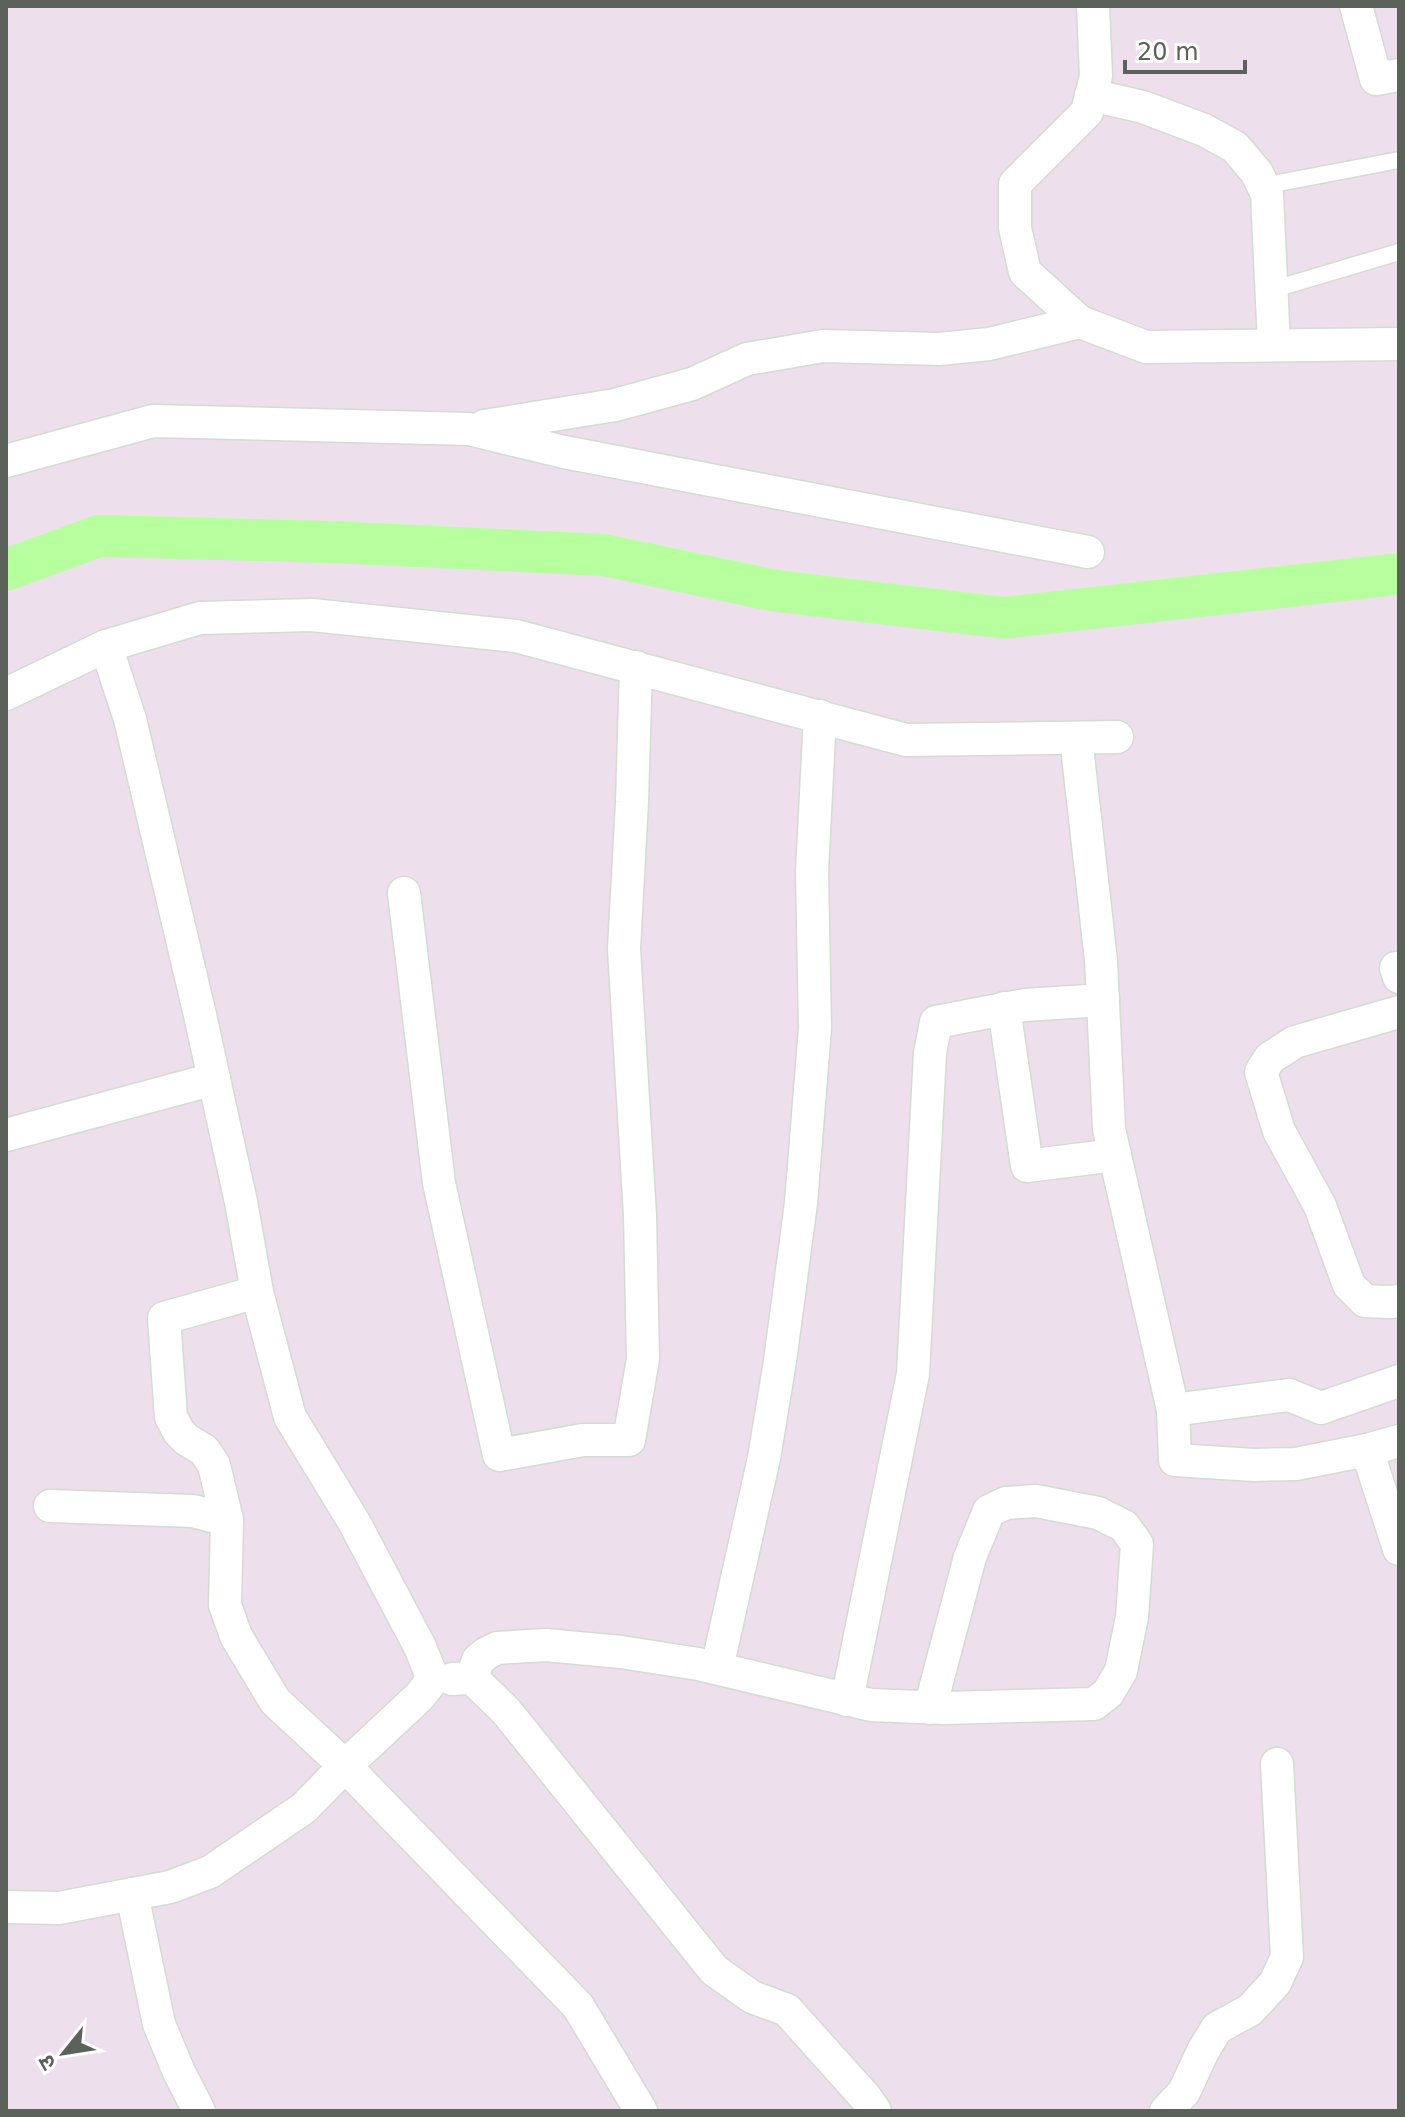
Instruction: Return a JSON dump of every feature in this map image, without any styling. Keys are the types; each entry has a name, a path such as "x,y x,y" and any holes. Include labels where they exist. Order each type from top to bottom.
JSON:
{"street":[{"path":"1093,6 1096,76 1087,112 1015,184 1015,228 1025,272 1080,322 1146,347 1399,344"},
{"path":"1356,6 1376,79 1399,75"},
{"path":"1091,95 1143,107 1204,130 1235,147 1257,173 1267,194 1274,345"},
{"path":"6,461 153,421 469,429 615,405 692,384 747,359 823,346 939,349 989,344 1080,322"},
{"path":"469,429 564,452 1088,552"},
{"path":"6,694 106,646 200,618 312,615 516,636 906,740 1117,737"},
{"path":"106,646 130,719 214,1079 257,1292 290,1417 354,1522 420,1647 433,1679"},
{"path":"404,893 439,1183 499,1455 583,1440 629,1440 643,1359 640,1215 624,949 636,667"},
{"path":"717,1668 764,1458 801,1203 815,1028 812,872 820,716"},
{"path":"1076,738 1101,960 1109,1129 1173,1410 1175,1460 1296,1464 1399,1441"},
{"path":"847,1700 913,1374 930,1053 936,1022 1025,1005 1103,1000"},
{"path":"1004,1008 1027,1166 1115,1155"},
{"path":"1399,1012 1295,1042 1270,1058 1261,1072 1279,1131 1320,1206 1349,1285 1365,1301 1399,1301"},
{"path":"6,1135 214,1079"},
{"path":"257,1292 164,1318 171,1417 179,1432 204,1450 214,1465 227,1520 225,1605 236,1636 275,1701 345,1766 578,2006 641,2111"},
{"path":"1173,1410 1289,1395 1321,1408 1399,1381"},
{"path":"1367,1450 1399,1549"},
{"path":"472,1678 478,1660 497,1648 546,1645 621,1652 717,1668 871,1705 930,1708 1094,1704 1108,1693 1121,1671 1132,1617 1137,1544 1124,1526 1098,1513 1036,1501 1006,1503 989,1511 970,1557 930,1708"},
{"path":"50,1506 193,1511 227,1520"},
{"path":"433,1679 472,1678 506,1711 714,1970 752,1997 787,2010 875,2111"},
{"path":"6,1907 59,1908 170,1887 210,1872 304,1808 420,1696 433,1679"},
{"path":"1166,2111 1184,2092 1217,2028 1250,2010 1275,1983 1287,1957 1277,1764"},
{"path":"132,1894 159,2024 199,2111"}],"lane":[{"path":"1263,186 1399,160"},
{"path":"1271,290 1399,252"}],"waterway":[{"path":"6,570 99,536 329,542 603,555 776,591 1004,618 1399,574"}]}
